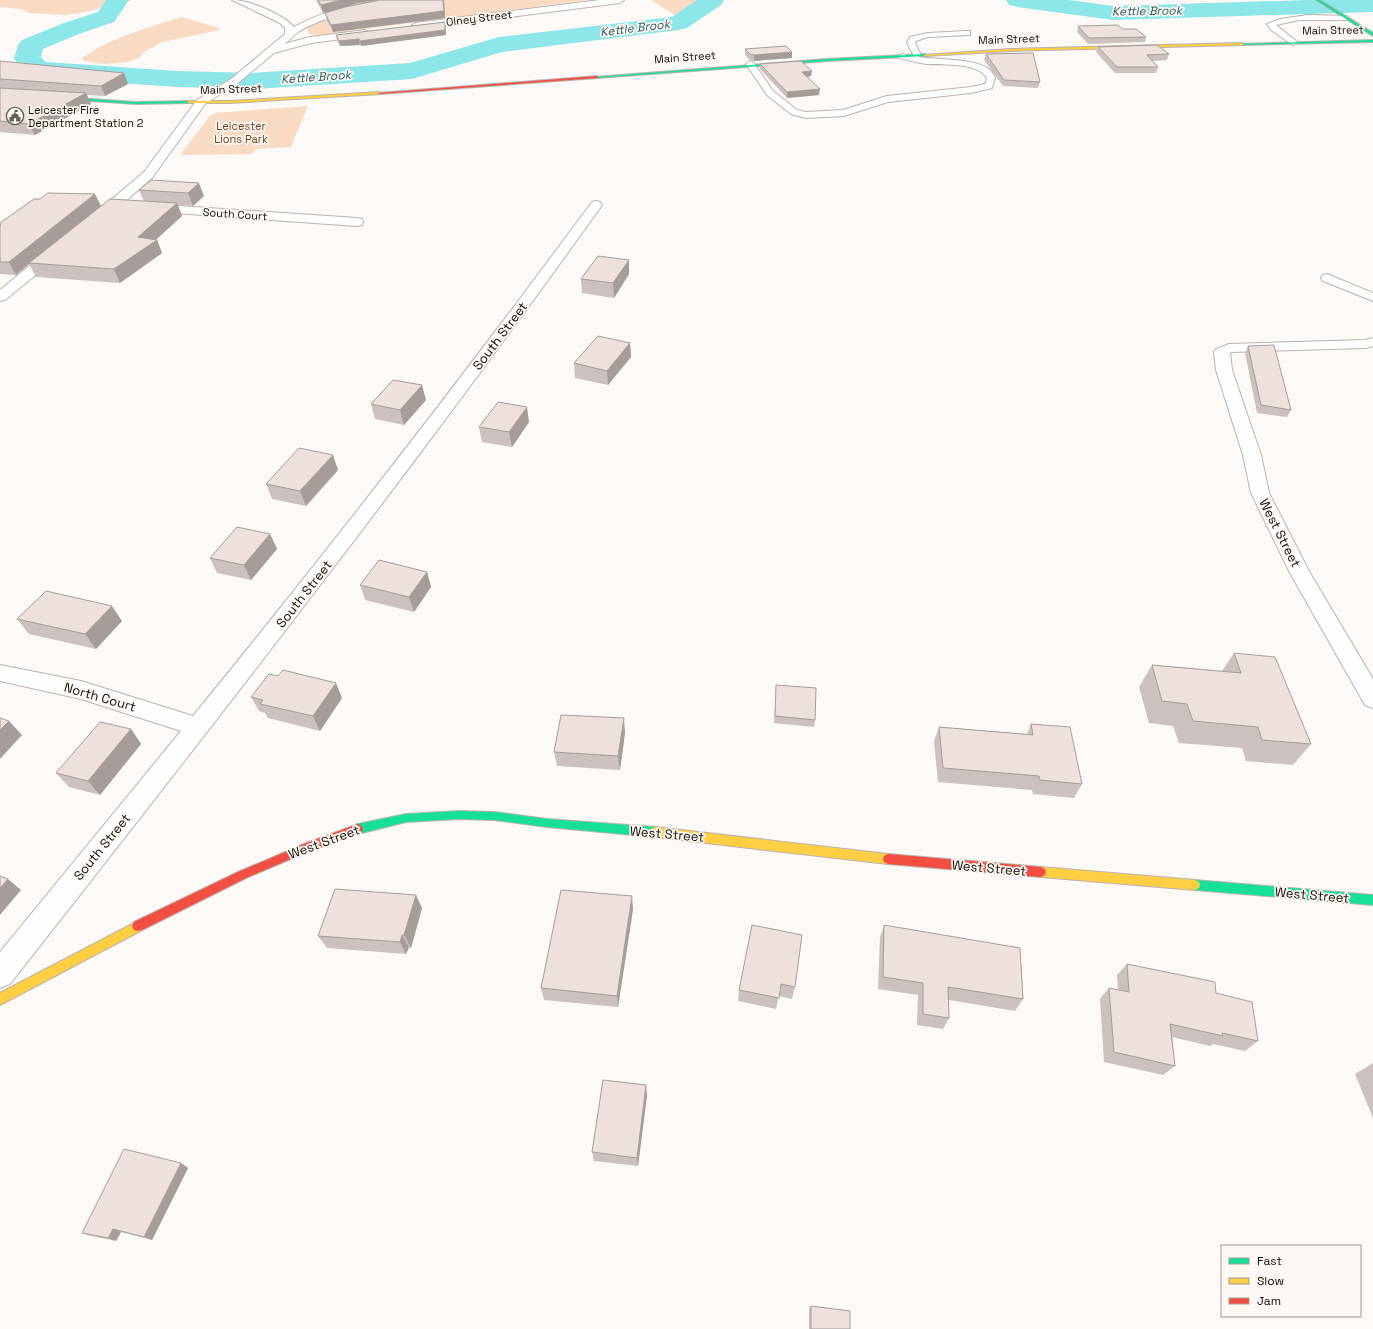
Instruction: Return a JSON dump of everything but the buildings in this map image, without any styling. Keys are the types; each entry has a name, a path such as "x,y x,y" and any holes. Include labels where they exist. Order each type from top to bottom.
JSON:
{"main road":[{"path":"1321,2 1373,35"},
{"name":"Main Street","path":"0,94 129,103 201,102 333,96 750,64 917,55 1019,50 1373,41"},
{"name":"West Street","path":"0,999 220,884 344,832 406,818 460,814 578,826 679,834 907,861 1373,900"}],"street":[{"path":"236,0 283,20 290,28 289,33"},
{"path":"86,228 148,175 201,102 213,96 237,78 289,33 302,25 315,20 395,0"},
{"name":"Olney Street","path":"406,27 620,0"},
{"path":"268,52 310,40 375,31"},
{"name":"South Street","path":"0,974 198,727 416,449 542,281 596,205"},
{"name":"South Court","path":"113,206 357,222"},
{"path":"0,297 62,247"},
{"name":"West Street","path":"1222,352 1224,370 1252,455 1260,493 1300,573 1373,699"},
{"name":"North Court","path":"0,673 81,690 198,727"}],"lane":[{"path":"1293,43 1271,24 1280,21 1303,18 1342,16"},
{"path":"917,55 911,43 913,39 928,35 967,33"},
{"path":"848,101 879,100 971,90 989,86 991,82 991,77 988,73 979,67 928,61 902,56"},
{"path":"750,64 770,93 785,106 799,114 851,112 879,100"},
{"path":"785,106 801,104"},
{"path":"1328,278 1373,297"},
{"path":"1222,352 1230,348 1366,344 1373,342"}],"path":[{"path":"244,118 228,146 271,144 285,116"},
{"path":"207,130 253,128 260,126 265,128 280,128"},
{"path":"253,128 259,130 265,128"}],"green space":[{"path":"0,0 133,0 85,12 66,15 29,13 21,9 0,7"},
{"path":"408,0 588,0 320,35 309,34 307,29 319,22"},
{"path":"652,0 704,0 698,7 679,18"},
{"path":"182,17 219,28 220,30 162,42 144,52 139,58 127,62 105,64 84,61 82,58 105,44 143,29"},
{"name":"Leicester Lions Park","path":"308,106 291,147 256,149 252,154 180,155 209,117 215,113"}],"waterway":[{"name":"Kettle Brook","path":"118,0 106,17 70,29 31,45 27,59 39,70 178,79 252,81 412,71 499,45 678,23 713,0"},
{"name":"Kettle Brook","path":"1017,0 1113,13 1373,5"}],"traffic: fast":[{"path":"1318,0 1373,35"},
{"path":"1242,44 1373,41"},
{"path":"597,77 827,60 925,55"},
{"path":"0,94 136,103 189,102"},
{"path":"358,829 406,818 459,815 494,816 547,823 655,832"},
{"path":"1195,885 1373,900"}],"traffic: slow":[{"path":"925,55 1011,50 1242,44"},
{"path":"189,102 230,102 380,93"},
{"path":"655,832 888,859"},
{"path":"1041,872 1195,885"},
{"path":"0,999 138,926"}],"traffic: jam":[{"path":"380,93 597,77"},
{"path":"138,926 242,875 308,847 358,829"},
{"path":"888,859 1041,872"}],"place":[{"name":"Leicester Fire Department Station 2","path":"15,116"}]}
